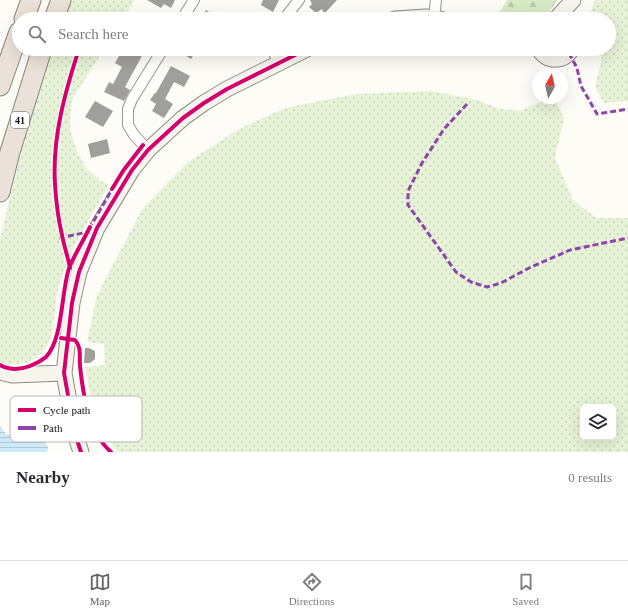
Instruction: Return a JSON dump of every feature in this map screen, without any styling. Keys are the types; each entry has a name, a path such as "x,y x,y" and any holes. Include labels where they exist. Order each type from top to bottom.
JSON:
{"highway":[{"path":"27,12 31,0"},
{"path":"57,12 61,0"},
{"path":"0,86 12,52"},
{"name":"41","path":"0,192 10,152 40,56"}],"street":[{"path":"186,12 194,0"},
{"path":"290,12 299,0"},
{"path":"436,0 437,12"},
{"path":"563,12 574,0"},
{"path":"573,12 574,0"},
{"path":"148,150 134,135 128,125 128,109 132,99 159,56"},
{"path":"275,56 278,64"},
{"path":"68,396 64,373 72,303 85,256 97,228 132,170 148,150 178,123 204,103 227,89 293,56"},
{"path":"545,56 555,59 563,58 565,56"},
{"path":"0,372 12,375 64,373"},
{"path":"78,442 81,452"}],"green space":[{"path":"70,0 135,0 127,12 66,12"},
{"path":"507,0 557,0 549,12 500,12"},
{"path":"595,0 628,0 628,101 604,103 595,87 601,56 616,56 616,12 591,12"},
{"path":"49,56 100,56 73,98 70,113 70,129 76,149 85,167 101,181 109,185 81,234 69,259 59,286 52,333 46,348 32,360 25,363 12,365 0,362 0,239 22,148 41,79"},
{"path":"431,91 477,100 501,109 519,111 536,104 557,104 564,118 555,158 573,200 596,218 628,218 628,452 119,452 114,448 110,442 142,442 142,396 91,396 85,367 105,365 104,344 87,342 97,295 143,208 188,162 239,129 285,108 356,94"}],"water":[{"path":"0,426 6,434 10,435 10,442 45,442 48,447 47,452 0,452"}],"building":[{"path":"147,0 175,0 171,8 164,4 161,8"},
{"path":"263,0 279,0 273,12 261,5"},
{"path":"310,0 337,0 326,12 323,12 322,9 315,12 309,7 312,4"},
{"path":"119,56 142,56 125,87 130,90 124,101 104,92 109,82 113,84 122,67 115,63"},
{"path":"171,66 190,76 184,87 174,82 165,99 173,104 164,118 152,111 156,104 150,100 156,93"},
{"path":"95,101 113,111 103,127 85,117"},
{"path":"107,139 110,153 91,158 88,144"},
{"path":"85,348 95,351 95,359 90,363 84,363"}],"marked path":[{"path":"571,56 577,68 581,86 597,114 628,109"},
{"path":"467,104 444,129 422,163 408,191 408,205 456,272 471,282 487,287 501,283 529,268 570,250 628,238"},
{"path":"89,229 114,186"},
{"path":"59,238 88,232"}],"cycle path":[{"path":"70,268 58,216 55,190 55,167 58,132 64,98 77,56"},
{"path":"68,396 64,373 72,303 79,272 97,228 132,170 148,150 183,118 204,103 227,89 293,56"},
{"path":"112,189 123,171 143,145"},
{"path":"0,365 11,369 26,367 46,357 52,349 59,328 66,278 69,268 90,227"},
{"path":"61,338 75,340 79,346 84,396"},
{"path":"78,442 81,452"},
{"path":"102,442 111,452"}]}
